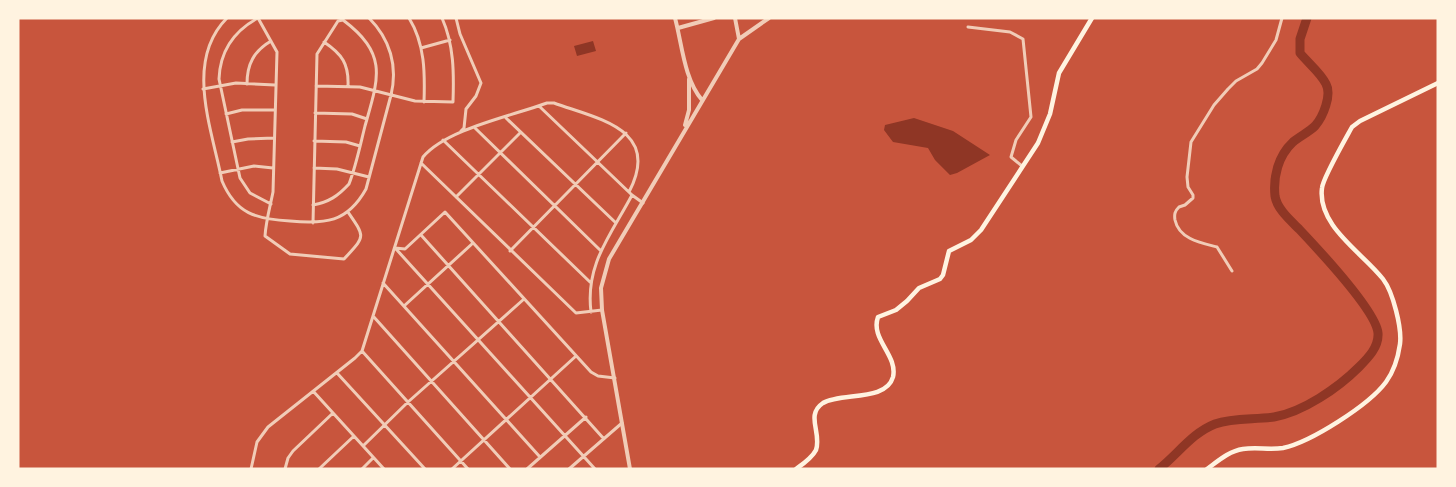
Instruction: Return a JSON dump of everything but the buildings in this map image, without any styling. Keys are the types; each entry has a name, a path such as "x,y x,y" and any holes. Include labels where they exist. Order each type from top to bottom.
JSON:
{"main road":[{"path":"796,469 815,451 817,443 814,416 817,408 829,400 881,391 890,385 894,366 877,332 875,323 878,317 896,310 907,302 919,288 940,279 944,275 949,251 976,236 1038,143 1050,114 1059,73 1092,18"},
{"path":"1207,469 1232,452 1244,449 1282,448 1304,440 1358,407 1386,382 1395,365 1400,341 1388,285 1356,252 1326,214 1321,201 1322,185 1352,127 1408,96 1438,83"}],"street":[{"path":"227,18 213,37 202,72 203,89 225,189 249,214 266,220 313,223 324,222 348,212 362,196 392,95 395,79 394,64 389,48 370,18"},
{"path":"271,204 250,193 237,170 219,80 221,64 229,44 241,28 258,18 277,52 273,192 271,204 266,220 265,236 290,254 345,259 361,240 362,232 348,212"},
{"path":"409,18 422,48 425,77 424,102"},
{"path":"316,86 360,87 424,102 453,102 453,58 450,40 441,18"},
{"path":"456,18 460,34 481,83 476,96 466,109 464,128 458,134"},
{"path":"675,18 689,73 696,92 702,100"},
{"path":"678,28 714,18"},
{"path":"735,18 739,39"},
{"path":"630,469 602,310 601,288 609,259 739,39 761,20 769,18"},
{"path":"1232,271 1217,247 1184,235 1174,215 1179,207 1193,198 1187,177 1191,142 1214,105 1236,81 1257,69 1262,63 1276,39 1282,18"},
{"path":"313,205 324,203 338,196 349,184 375,91 377,78 374,56 359,32 343,20 338,21 317,54 314,141 314,168 313,205 313,223"},
{"path":"968,27 1010,32 1023,39 1031,117 1016,140 1011,157 1022,166"},
{"path":"422,48 450,40"},
{"path":"247,84 248,68 255,52 271,41"},
{"path":"324,42 345,60 348,68 348,86"},
{"path":"684,130 689,110 689,73"},
{"path":"203,89 247,84 275,85"},
{"path":"251,469 256,442 262,434 362,351 423,157 430,148 443,140 547,103 554,103 615,125 626,133 635,144 638,162 630,194 600,250 590,282 591,312"},
{"path":"538,106 630,194 643,203"},
{"path":"226,114 242,110 274,110"},
{"path":"315,113 352,114 368,119"},
{"path":"506,118 616,223"},
{"path":"474,128 600,250"},
{"path":"456,197 521,132"},
{"path":"510,251 626,133"},
{"path":"232,142 274,138"},
{"path":"443,140 590,282"},
{"path":"314,141 346,142 360,146"},
{"path":"421,163 576,313 602,310"},
{"path":"220,173 254,166 273,168"},
{"path":"314,168 337,169 369,177"},
{"path":"395,248 405,249 445,212 591,372 597,376 615,378"},
{"path":"421,234 604,439"},
{"path":"404,306 473,243"},
{"path":"395,248 595,469"},
{"path":"383,283 540,457"},
{"path":"363,446 408,402 524,298"},
{"path":"373,316 510,469"},
{"path":"362,351 468,469"},
{"path":"452,469 576,356"},
{"path":"337,373 425,469"},
{"path":"314,391 384,469"},
{"path":"285,469 292,451 333,413"},
{"path":"527,469 586,417"},
{"path":"569,469 622,423"},
{"path":"319,469 354,436"},
{"path":"362,469 373,457"}],"shaded area":[{"path":"593,41 596,51 577,56 574,46"},
{"path":"914,118 953,131 990,155 950,175 935,160 928,148 893,142 884,130 885,125"}],"waterway":[{"path":"1159,469 1192,438 1215,424 1229,420 1274,417 1308,405 1341,383 1359,367 1377,343 1378,333 1375,323 1357,295 1284,214 1275,196 1276,174 1280,160 1293,142 1315,126 1324,112 1327,100 1328,89 1324,80 1300,53 1300,39 1307,18"}]}
